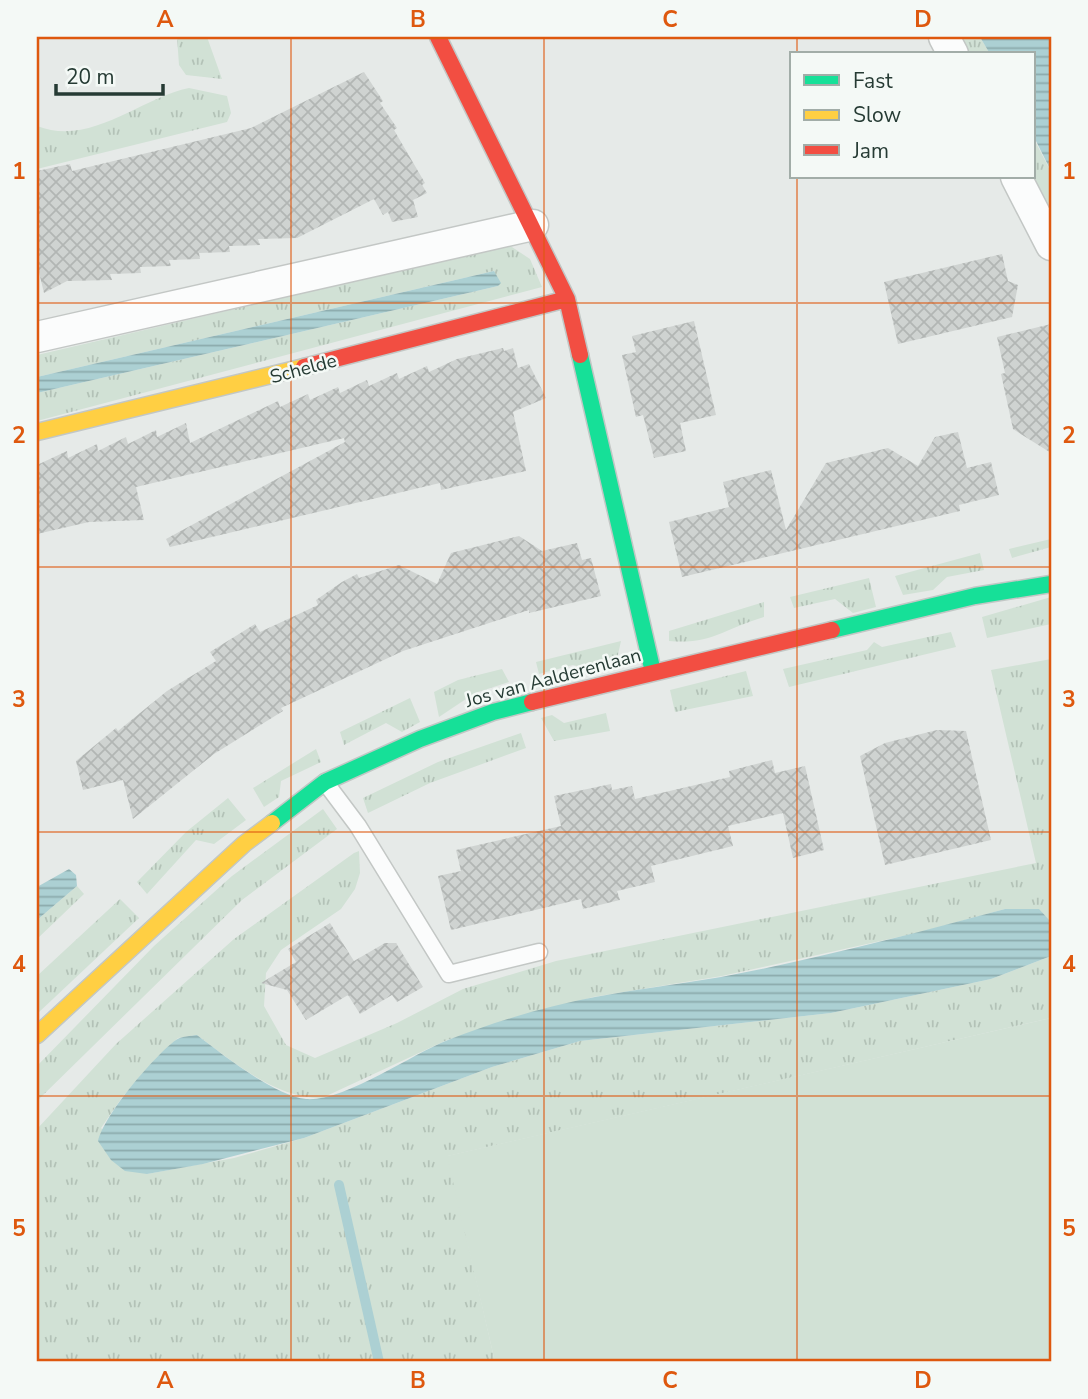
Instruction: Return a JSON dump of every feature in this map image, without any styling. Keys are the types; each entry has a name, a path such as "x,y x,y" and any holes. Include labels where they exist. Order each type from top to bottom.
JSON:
{"street":[{"path":"438,37 568,299 653,672"},
{"path":"1017,178 1051,245"},
{"path":"37,337 533,225"},
{"name":"Schelde","path":"37,432 199,394 568,299"},
{"name":"Jos van Aalderenlaan","path":"37,1035 244,844 325,782 420,739 493,712 653,672 975,596 1051,584"}],"lane":[{"path":"325,782 358,826 449,974 539,952"}],"green space":[{"path":"177,37 207,37 222,79 186,75 179,65"},
{"path":"953,37 980,37 989,52 961,52"},
{"path":"189,88 227,96 231,113 227,122 37,169 37,126 57,131 96,126 171,93"},
{"path":"1036,143 1051,172 1051,221 1029,178 1036,178"},
{"path":"509,245 530,259 542,287 37,421 37,393 498,286 494,271 37,377 37,355"},
{"path":"1051,539 1051,547 1012,558 1009,549"},
{"path":"980,553 984,570 947,577 933,590 903,595 895,576"},
{"path":"869,578 876,607 853,613 835,599 794,608 790,597"},
{"path":"1051,597 1051,624 987,638 982,617"},
{"path":"764,602 764,617 707,638 684,642 669,641 669,631"},
{"path":"951,632 956,647 789,687 783,669 867,650 874,642 882,647"},
{"path":"621,641 617,659 599,667 588,669 573,665 539,674 536,662"},
{"path":"1051,659 1051,922 1038,909 1005,909 921,932 722,976 593,997 447,1040 322,1098 305,1097 272,1086 197,1035 178,1038 123,1096 101,1128 147,1174 234,1158 304,1138 492,1067 580,1041 831,1013 991,979 1051,956 1051,1018 448,1156 495,1362 37,1362 37,1129 116,1044 234,939 354,853 359,851 360,873 355,889 341,909 281,950 266,973 264,1006 286,1045 315,1058 397,1023 463,989 556,961 1036,863 991,670"},
{"path":"502,669 509,682 475,693 439,717 434,692 458,680"},
{"path":"746,671 753,696 675,712 670,690"},
{"path":"410,698 420,722 402,732 386,723 344,745 340,732"},
{"path":"606,713 610,731 554,741 541,718 552,715 564,723"},
{"path":"521,733 526,748 430,783 368,813 363,798 438,762"},
{"path":"316,749 321,762 281,781 279,797 264,807 253,788"},
{"path":"228,798 246,820 214,844 196,840 147,894 137,882 186,832"},
{"path":"323,809 337,829 242,900 37,1101 37,1066 154,946 232,876"},
{"path":"77,886 84,894 37,939 37,920"},
{"path":"120,899 139,918 37,1014 37,976"},
{"path":"1051,1018 1051,1362 495,1362 447,1156"}],"water":[{"path":"980,37 1051,37 1051,171 1036,141 1036,52 989,52"},
{"path":"494,271 501,283 498,286 37,393 37,377"},
{"path":"69,869 76,875 77,886 37,920 37,887"},
{"path":"1005,909 1039,909 1051,922 1051,956 991,979 831,1013 580,1041 492,1067 304,1138 203,1164 147,1174 125,1171 111,1160 98,1141 110,1117 143,1072 176,1040 183,1037 197,1035 280,1091 306,1099 321,1098 358,1086 448,1040 539,1010 595,997 721,977 793,962"}],"building":[{"path":"364,72 383,101 380,103 397,128 394,130 425,183 422,185 427,193 413,200 418,217 392,222 388,212 383,215 374,199 297,238 258,239 260,245 229,246 230,252 199,253 200,259 169,260 171,266 140,267 141,273 110,274 112,280 67,281 44,293 37,264 37,171 70,164 72,171 251,128"},
{"path":"1002,254 1008,281 1018,285 1012,317 898,344 884,282"},
{"path":"694,321 716,415 680,423 686,451 654,458 643,415 636,417 622,355 636,352 632,336"},
{"path":"1051,324 1051,453 1013,429 1001,374 1005,373 997,337"},
{"path":"503,348 504,351 513,348 518,368 529,364 546,398 513,412 526,471 441,490 440,483 170,547 166,539 345,442 344,438 136,487 144,520 89,522 37,534 37,465 67,451 68,458 97,444 98,451 126,437 128,444 156,430 157,437 186,423 190,443 278,401 280,407 308,394 310,400 338,387 340,393 367,380 369,386 397,373 399,379 427,366 429,372 457,359"},
{"path":"958,432 967,468 991,462 999,495 959,505 960,511 682,577 669,522 729,507 723,482 771,470 786,530 826,463 888,448 918,466 935,437"},
{"path":"519,536 542,551 577,543 582,560 591,558 601,596 529,613 529,610 403,651 281,708 283,711 214,754 133,819 123,780 83,790 76,761 167,691 216,661 210,652 255,624 260,632 318,605 316,600 357,574 359,578 399,565 437,584 451,553"},
{"path":"937,730 966,731 991,840 885,865 860,756 885,743"},
{"path":"772,760 775,773 805,766 824,850 793,858 783,813 728,826 733,846 651,866 655,882 617,891 620,900 583,909 581,899 451,930 438,876 461,871 456,850 561,826 554,796 611,784 612,790 632,786 635,799 730,777 729,771"},
{"path":"330,923 354,961 385,943 396,943 423,987 397,1002 392,995 360,1014 348,995 306,1020 287,990 261,983 296,962 288,949"}],"waterway":[{"path":"339,1185 379,1362"}],"traffic: fast":[{"path":"580,355 653,672"},
{"path":"832,630 975,596 1051,584"},
{"path":"272,823 325,782 420,739 493,712 532,702"}],"traffic: slow":[{"path":"37,432 304,367"},
{"path":"37,1035 244,844 272,823"}],"traffic: jam":[{"path":"438,37 567,299 580,355"},
{"path":"304,367 567,299"},
{"path":"532,702 832,630"}]}
